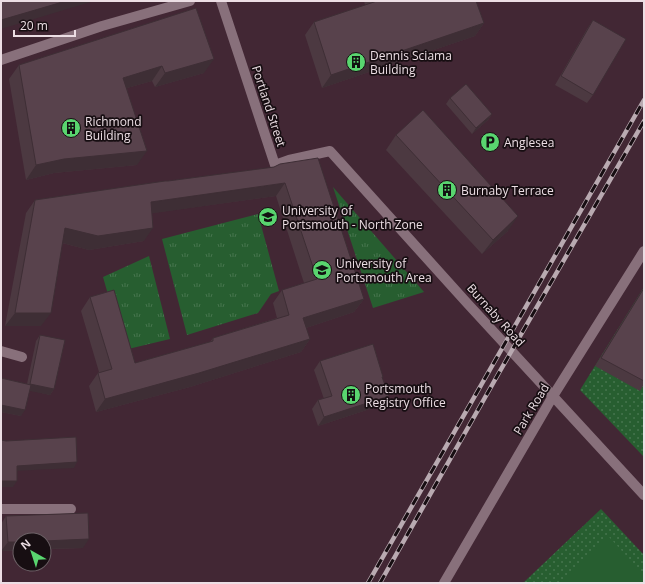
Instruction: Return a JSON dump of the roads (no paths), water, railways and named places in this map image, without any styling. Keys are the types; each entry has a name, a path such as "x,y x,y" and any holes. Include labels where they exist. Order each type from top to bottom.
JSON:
{"street":[{"path":"1,60 102,26 190,1"},
{"name":"Portland Street","path":"221,1 272,167 289,160 330,151"},
{"name":"Burnaby Road","path":"330,151 644,495"},
{"name":"Park Road","path":"444,583 553,396 644,251"},
{"path":"1,351 22,357"},
{"path":"1,509 71,509"}],"railway":[{"path":"368,583 644,100"},
{"path":"380,583 644,121"}],"place":[{"name":"Dennis Sciama Building","path":"356,62"},
{"name":"Richmond Building","path":"71,128"},
{"name":"Anglesea","path":"490,142"},
{"name":"Burnaby Terrace","path":"447,190"},
{"name":"University of Portsmouth - North Zone","path":"268,217"},
{"name":"University of Portsmouth Area","path":"322,270"},
{"name":"Portsmouth Registry Office","path":"351,395"}]}
